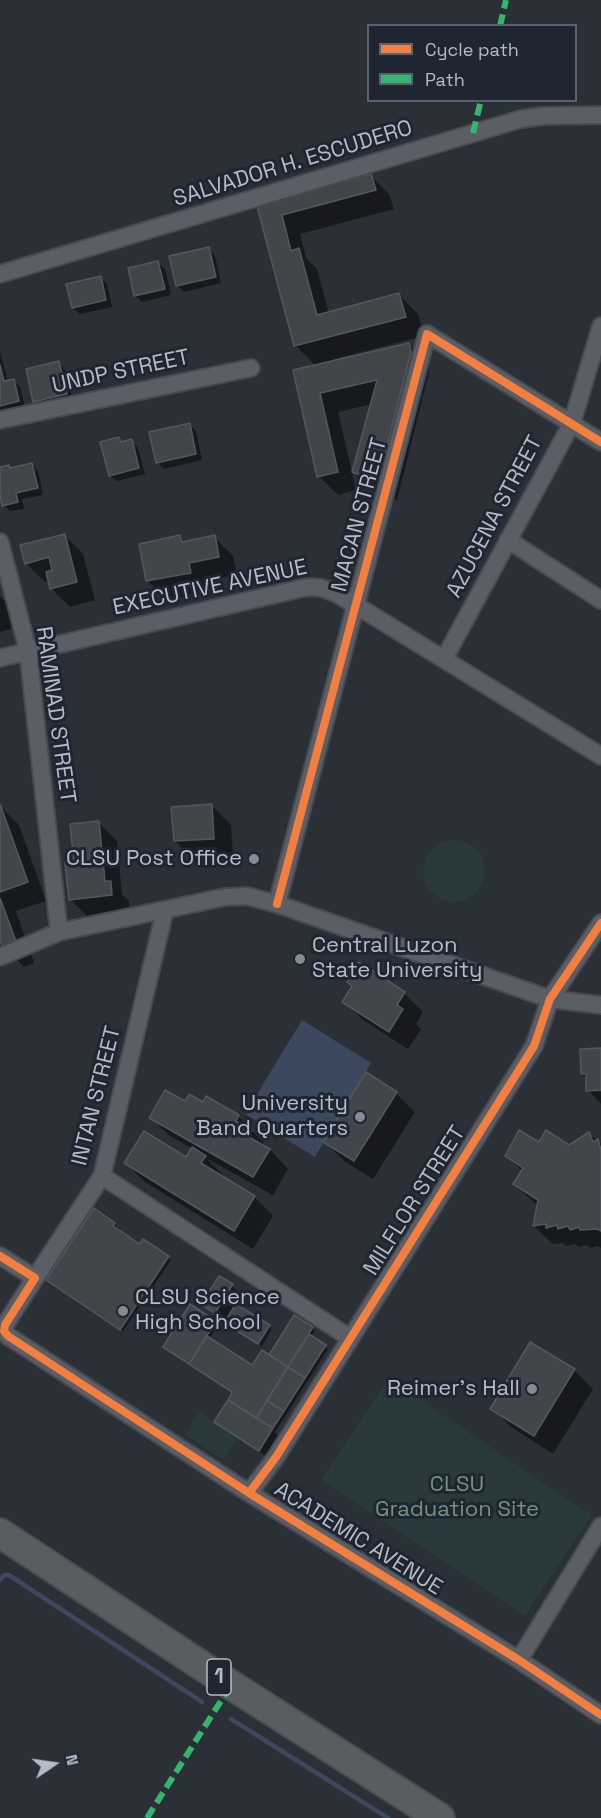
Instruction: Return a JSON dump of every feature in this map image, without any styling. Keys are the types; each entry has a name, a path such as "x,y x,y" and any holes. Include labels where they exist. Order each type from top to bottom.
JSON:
{"highway":[{"name":"1","path":"0,1533 231,1685 440,1818"}],"street":[{"name":"SALVADOR H. ESCUDERO","path":"0,274 521,119 542,116 601,115"},
{"name":"AZUCENA STREET","path":"444,659 572,423 601,326"},
{"name":"MACAN STREET","path":"277,904 354,604 427,334 601,442"},
{"name":"UNDP STREET","path":"0,420 251,368"},
{"path":"508,540 601,600"},
{"name":"RAMINAD STREET","path":"0,542 28,651 58,932"},
{"name":"EXECUTIVE AVENUE","path":"0,658 312,586 326,588 601,756"},
{"path":"0,957 58,932 238,896 257,897 550,999 601,1005"},
{"name":"INTAN STREET","path":"35,1278 102,1176 165,910"},
{"name":"MILFLOR STREET","path":"249,1493 276,1458 534,1046 550,999 601,923"},
{"path":"102,1176 350,1338"},
{"path":"0,1256 35,1278"},
{"name":"ACADEMIC AVENUE","path":"35,1278 5,1325 5,1334 249,1493 519,1660 601,1715"},
{"path":"519,1660 601,1526"}],"green space":[{"path":"448,840 460,840 476,849 483,859 485,871 483,883 476,893 460,902 448,902 437,897 428,888 423,877 423,865 428,854 437,845"},
{"name":"CLSU Graduation Site","path":"388,1378 592,1515 525,1616 321,1480"},
{"path":"199,1412 238,1438 224,1460 185,1435"}],"water":[{"path":"302,1020 371,1063 315,1157 245,1114"}],"building":[{"path":"371,173 376,190 282,215 291,251 299,248 317,315 399,293 406,317 294,346 257,206"},
{"path":"209,247 216,277 176,286 169,256"},
{"path":"158,261 165,289 134,296 128,268"},
{"path":"101,276 106,300 72,308 66,284"},
{"path":"409,343 411,352 378,482 352,472 377,380 320,393 338,472 317,477 293,370"},
{"path":"59,361 67,394 33,402 26,369"},
{"path":"0,365 4,381 14,379 19,401 0,406"},
{"path":"190,423 196,454 156,463 149,432"},
{"path":"119,437 121,442 132,439 139,468 109,476 100,442"},
{"path":"32,463 38,488 16,493 18,502 2,506 0,467 9,465 10,468"},
{"path":"65,534 77,582 50,589 46,572 52,570 49,557 25,564 20,545"},
{"path":"180,535 182,542 215,535 219,557 189,563 191,573 146,581 139,544"},
{"path":"0,804 28,882 0,892"},
{"path":"212,804 214,839 174,841 171,807"},
{"path":"99,821 105,881 111,881 112,895 69,900 65,863 74,862 70,824"},
{"path":"0,898 17,944 3,949 0,939"},
{"path":"359,962 405,992 397,1005 403,1009 389,1032 342,1002 352,986 347,982"},
{"path":"601,1048 601,1090 586,1091 586,1074 581,1074 580,1049"},
{"name":"University Band Quarters","path":"366,1072 397,1092 354,1161 323,1142"},
{"path":"165,1090 185,1101 189,1094 203,1102 206,1096 239,1115 236,1121 252,1130 249,1137 270,1149 253,1177 149,1118"},
{"path":"519,1130 539,1142 546,1130 569,1145 589,1132 593,1142 598,1139 601,1150 601,1231 597,1229 580,1230 579,1227 570,1230 568,1226 558,1229 557,1225 546,1228 546,1224 533,1226 538,1200 513,1184 523,1168 505,1156"},
{"path":"144,1131 186,1157 192,1147 206,1156 201,1163 255,1196 234,1231 124,1163"},
{"path":"94,1208 115,1223 113,1226 140,1244 143,1239 169,1256 120,1330 46,1280"},
{"path":"219,1276 233,1284 215,1313 201,1305"},
{"path":"190,1304 216,1321 189,1364 163,1347"},
{"path":"236,1304 270,1325 258,1344 224,1323"},
{"path":"294,1315 313,1327 288,1367 269,1355"},
{"path":"309,1334 326,1345 305,1378 288,1367"},
{"path":"207,1336 252,1365 262,1350 288,1367 256,1418 228,1400 232,1392 189,1364"},
{"name":"Reimer's Hall","path":"530,1342 575,1369 534,1436 490,1409"},
{"path":"288,1367 305,1378 284,1411 267,1401"},
{"path":"228,1400 273,1428 259,1451 214,1422"},
{"path":"267,1401 284,1411 273,1428 256,1418"}],"waterway":[{"path":"0,1580 4,1575 9,1575 202,1702"},
{"path":"231,1719 388,1818"}],"marked path":[{"path":"500,24 506,0"},
{"path":"473,133 481,102"},
{"path":"147,1818 231,1685"}],"cycle path":[{"path":"277,904 427,334 601,442"},
{"path":"249,1493 276,1457 534,1046 550,999 601,923"},
{"path":"0,1256 35,1278 5,1325 4,1331 8,1336 249,1493 519,1660 601,1715"}],"place":[{"name":"CLSU Post Office","path":"254,859"},
{"name":"Central Luzon State University","path":"300,959"},
{"name":"University Band Quarters","path":"360,1117"},
{"name":"CLSU Science High School","path":"123,1311"},
{"name":"Reimer's Hall","path":"532,1389"}]}
